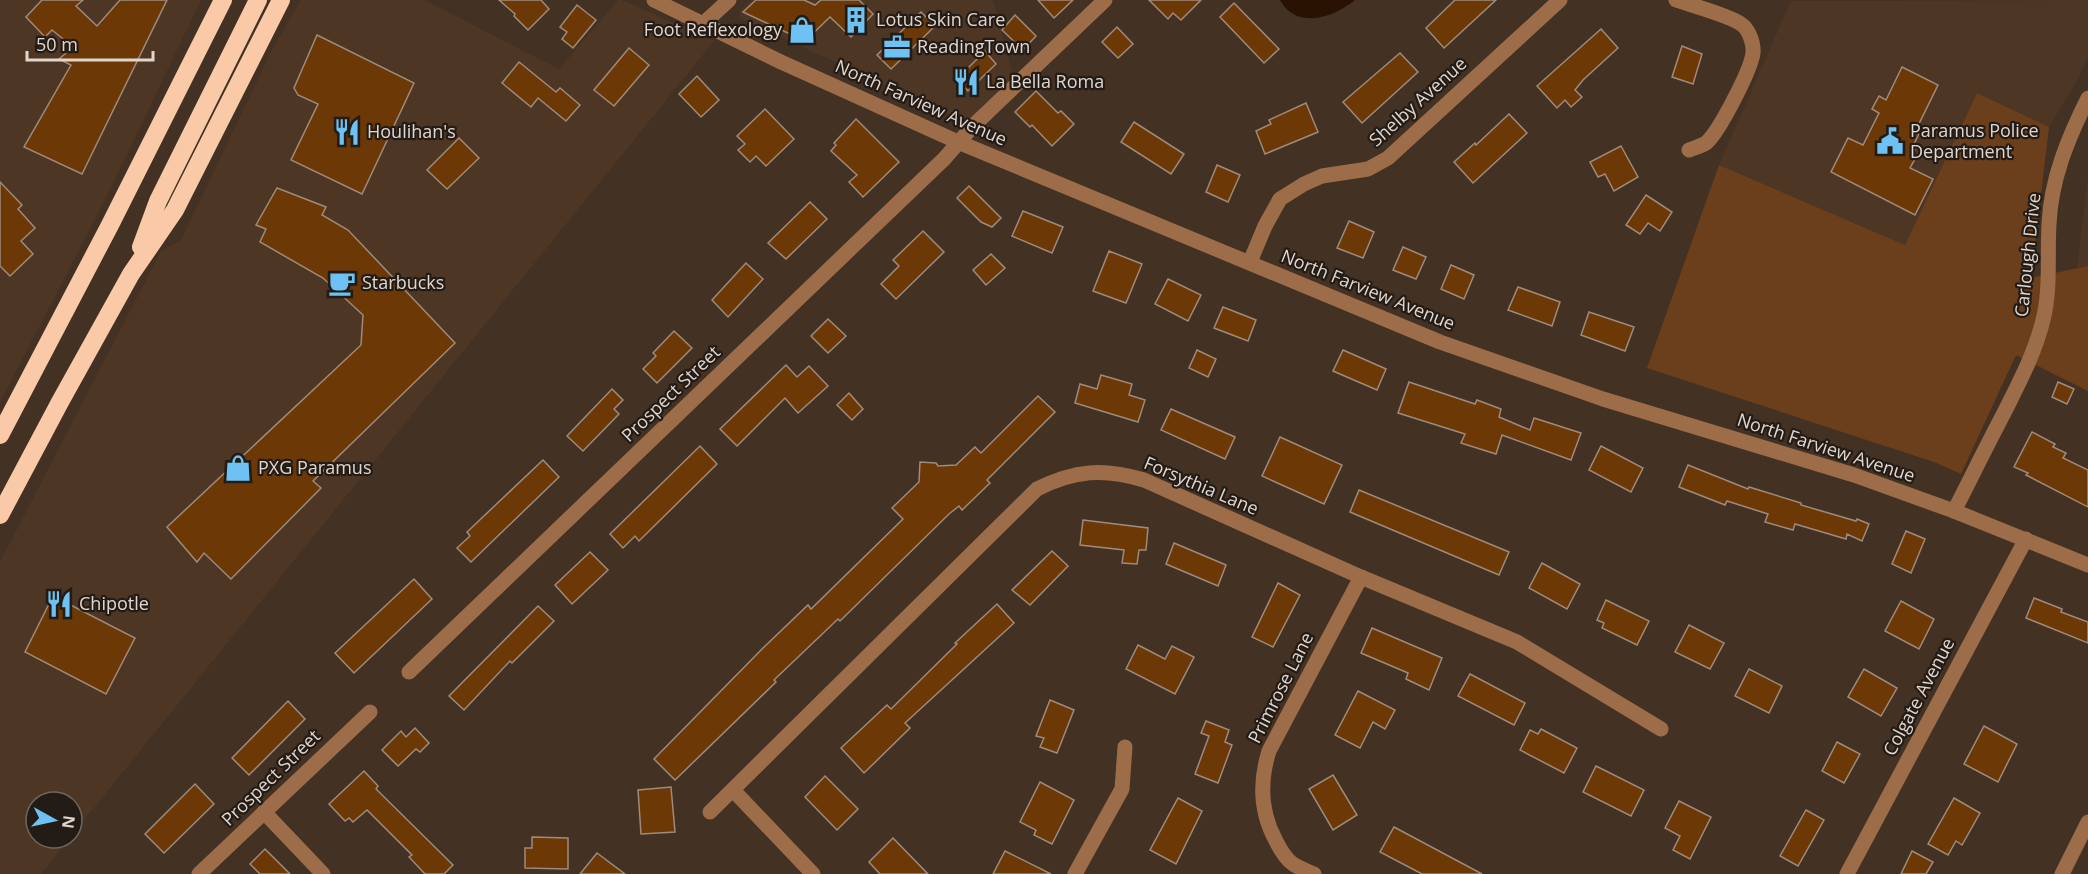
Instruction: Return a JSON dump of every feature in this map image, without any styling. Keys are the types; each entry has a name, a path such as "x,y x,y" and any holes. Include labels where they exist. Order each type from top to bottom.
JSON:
{"highway":[{"path":"0,435 121,204 223,0"},
{"path":"131,274 158,201 258,0"},
{"path":"0,515 131,274 175,210 281,0"}],"street":[{"name":"North Farview Avenue","path":"654,0 781,62 958,142 1440,342 1603,399 1854,475 1954,511 2088,565"},
{"path":"704,23 729,0"},
{"name":"Prospect Street","path":"409,672 935,167 973,126 1105,0"},
{"name":"Shelby Avenue","path":"1250,262 1265,226 1281,199 1304,184 1322,176 1368,169 1388,158 1560,0"},
{"path":"1676,0 1742,24 1751,38 1754,50 1751,64 1743,81 1713,134 1704,144 1689,150"},
{"name":"Carlough Drive","path":"1954,511 2033,352 2043,319 2048,288 2049,223 2053,194 2071,132 2088,98"},
{"name":"Forsythia Lane","path":"710,812 1037,489 1057,479 1079,473 1103,471 1144,480 1361,577 1517,642 1661,729"},
{"name":"Colgate Avenue","path":"1847,874 2026,539"},
{"name":"Primrose Lane","path":"1314,874 1292,863 1279,847 1270,830 1264,811 1263,770 1269,751 1361,577"},
{"name":"Prospect Street","path":"200,874 370,712"},
{"path":"1075,874 1122,789 1125,747"},
{"path":"734,790 813,874"},
{"path":"264,812 323,874"},
{"path":"2062,874 2088,822"}],"shaded area":[{"path":"0,0 201,0 104,202 0,402"},
{"path":"301,0 424,0 559,69 618,0 714,41 84,820 84,790 24,790 24,850 60,850 41,874 0,874 0,562 161,251 181,240 273,48"},
{"path":"751,0 993,0 1016,85 973,126 740,18 740,11"},
{"path":"1280,0 1355,0 1326,16 1305,18 1295,15"},
{"path":"2088,0 2088,57 2079,77 2049,127 1977,93 1905,245 1719,165 1791,1"},
{"path":"1977,93 2049,127 2031,278 2088,266 2088,391 2016,355 1961,474 1934,462 1647,368 1719,165 1905,245"},
{"path":"2088,177 2088,266 2077,268"}],"building":[{"path":"42,0 83,0 76,6 97,26 120,0 167,0 82,174 24,147 71,65 59,59 73,47 52,30 45,37 26,17"},
{"path":"499,0 541,0 549,9 528,30"},
{"path":"756,0 804,0 815,5 821,0 859,0 873,14 851,37 830,17 805,41 743,12"},
{"path":"1038,0 1073,0 1054,18"},
{"path":"1149,0 1201,0 1181,20 1173,13 1168,19"},
{"path":"1455,0 1496,0 1444,48 1426,28"},
{"path":"1234,3 1279,49 1264,63 1220,17"},
{"path":"577,5 596,20 573,48 562,39 567,32 560,27"},
{"path":"921,12 935,26 891,69 877,55"},
{"path":"1015,15 1036,36 1023,50 1002,30"},
{"path":"1117,27 1133,44 1118,58 1102,42"},
{"path":"1601,29 1618,48 1575,90 1582,97 1571,107 1565,100 1557,108 1537,86"},
{"name":"Houlihan's","path":"317,35 414,83 362,194 291,160 318,104 298,95 294,88"},
{"path":"1682,46 1702,54 1693,84 1672,77"},
{"path":"629,48 649,65 614,106 594,90"},
{"path":"985,51 996,64 968,91 957,79"},
{"path":"1400,53 1418,72 1362,123 1343,102"},
{"path":"519,62 556,92 560,88 580,105 566,121 538,98 531,107 502,83"},
{"name":"Paramus Police Department","path":"1902,67 1938,85 1915,132 1919,134 1914,144 1917,146 1912,157 1915,159 1910,168 1933,179 1915,215 1831,172 1848,138 1863,145 1879,113 1872,109 1879,96 1886,100"},
{"path":"697,76 719,100 701,117 679,94"},
{"path":"1036,91 1058,113 1061,111 1074,124 1052,146 1032,125 1030,127 1015,112"},
{"path":"1306,103 1318,132 1265,154 1256,131 1271,124 1269,120"},
{"path":"765,109 794,139 766,166 756,156 750,162 738,150 745,144 737,136"},
{"path":"1509,114 1527,133 1473,183 1454,162"},
{"path":"856,119 899,162 863,197 849,182 857,175 831,151 836,145 834,143"},
{"path":"1134,122 1184,154 1171,174 1121,142"},
{"path":"459,138 479,158 447,189 427,170"},
{"path":"1621,146 1638,177 1614,191 1605,174 1598,177 1590,162"},
{"path":"1217,165 1240,175 1228,202 1206,192"},
{"path":"0,182 22,205 18,209 35,228 21,241 33,254 10,276 0,266"},
{"path":"969,186 1001,218 992,227 981,222 957,198"},
{"path":"277,188 326,207 322,215 348,230 455,343 313,481 321,488 231,579 204,553 197,562 167,527 361,345 363,315 323,278 260,242 266,229 256,225"},
{"path":"1646,195 1672,212 1660,231 1648,223 1640,234 1626,225"},
{"path":"810,202 827,219 786,259 768,243"},
{"path":"1023,211 1063,227 1052,253 1012,236"},
{"path":"1349,221 1374,232 1363,258 1337,248"},
{"path":"923,231 944,252 896,299 881,284 899,266 893,260"},
{"path":"1403,247 1426,257 1416,279 1393,270"},
{"path":"1109,251 1142,264 1126,303 1093,291"},
{"path":"991,254 1005,268 986,285 973,270"},
{"path":"746,263 763,279 728,317 712,300"},
{"path":"1451,265 1474,275 1464,299 1441,289"},
{"path":"1168,279 1201,295 1188,321 1155,304"},
{"path":"1518,287 1560,302 1552,326 1508,310"},
{"path":"1223,307 1256,320 1248,341 1214,328"},
{"path":"1589,312 1634,327 1625,351 1581,335"},
{"path":"828,319 846,336 828,353 811,336"},
{"path":"674,331 692,348 657,383 643,369 656,356 653,353"},
{"path":"1197,350 1216,359 1208,377 1189,368"},
{"path":"1343,350 1386,369 1377,390 1333,371"},
{"path":"786,365 797,377 809,366 828,386 798,413 785,398 737,446 720,429"},
{"path":"1101,375 1132,384 1129,395 1145,400 1138,422 1075,403 1080,384 1097,389"},
{"path":"1409,382 1475,404 1477,400 1501,409 1499,417 1530,430 1534,418 1581,433 1571,460 1502,435 1496,454 1461,443 1465,434 1398,413"},
{"path":"2058,382 2074,389 2067,404 2052,397"},
{"path":"612,389 623,400 614,409 619,414 583,451 567,436"},
{"path":"849,393 863,409 852,420 837,405"},
{"path":"1038,396 1055,412 987,480 990,483 962,510 959,506 949,514 840,621 838,619 774,680 776,682 675,780 654,759 762,649 808,605 811,609 903,519 892,508 919,482 920,462 936,463 938,466 956,465 975,447 981,453"},
{"path":"1171,409 1235,437 1225,459 1161,430"},
{"path":"2032,432 2055,444 2053,447 2066,453 2063,458 2088,470 2088,507 2014,467"},
{"path":"1280,437 1342,465 1324,504 1262,476"},
{"path":"700,446 717,464 639,541 635,536 623,548 610,534"},
{"path":"1601,446 1643,468 1631,492 1589,470"},
{"path":"543,460 559,477 471,562 457,548 470,536 467,532"},
{"path":"1688,465 1748,489 1749,487 1801,503 1801,505 1869,524 1862,541 1847,534 1846,539 1795,524 1793,530 1765,522 1768,514 1727,501 1725,505 1679,487"},
{"path":"1359,490 1509,552 1499,575 1350,512"},
{"path":"1083,520 1148,528 1146,550 1139,550 1137,564 1122,563 1124,550 1080,545"},
{"path":"1906,531 1925,539 1911,573 1892,564"},
{"path":"1174,543 1226,565 1218,586 1166,564"},
{"path":"1052,551 1068,566 1030,605 1012,590"},
{"path":"590,552 608,570 572,604 555,585"},
{"path":"1542,563 1580,584 1567,609 1529,588"},
{"path":"414,579 432,599 354,673 335,653"},
{"path":"1278,583 1300,595 1273,647 1252,637"},
{"path":"53,596 135,638 106,694 25,652"},
{"path":"2034,598 2062,609 2061,612 2088,622 2088,643 2026,618"},
{"path":"1606,600 1649,621 1637,645 1602,628 1604,623 1597,620"},
{"path":"1901,601 1934,619 1919,649 1885,631"},
{"path":"997,604 1014,623 905,723 910,728 864,773 841,748 887,705 891,709 957,644 955,643"},
{"path":"538,606 554,621 512,663 510,661 464,710 449,696"},
{"path":"1689,625 1724,643 1710,669 1675,652"},
{"path":"1372,628 1442,658 1429,690 1406,679 1408,673 1361,653"},
{"path":"1138,645 1165,659 1172,646 1194,657 1175,694 1126,669"},
{"path":"1749,669 1782,686 1769,713 1735,696"},
{"path":"1864,669 1897,688 1881,716 1848,697"},
{"path":"1470,674 1525,703 1514,725 1458,696"},
{"path":"1358,691 1395,710 1385,729 1373,722 1360,748 1335,735"},
{"path":"1050,700 1074,710 1057,753 1040,747 1044,738 1036,736"},
{"path":"288,701 305,719 249,775 232,758"},
{"path":"1206,721 1229,730 1225,742 1232,745 1218,783 1195,774 1209,736 1201,733"},
{"path":"1984,726 2017,744 1998,782 1964,764"},
{"path":"415,728 429,743 420,752 416,749 398,766 382,750 401,731 406,737"},
{"path":"1541,729 1577,748 1564,773 1520,750 1530,730 1538,734"},
{"path":"1837,742 1860,754 1844,783 1822,771"},
{"path":"1596,766 1644,790 1631,816 1583,792"},
{"path":"364,771 378,786 376,789 453,865 444,874 425,874 409,857 412,855 367,810 353,822 349,818 345,821 329,804"},
{"path":"1333,775 1357,815 1333,830 1309,789"},
{"path":"825,776 858,809 837,830 805,797"},
{"path":"1040,782 1074,800 1052,844 1034,835 1036,830 1020,822"},
{"path":"195,784 214,804 164,853 145,834"},
{"path":"671,787 675,832 641,834 638,790"},
{"path":"1178,798 1202,811 1176,864 1150,850"},
{"path":"1954,798 1980,813 1962,845 1956,841 1948,855 1928,844"},
{"path":"1679,801 1711,817 1690,859 1673,850 1680,836 1665,828"},
{"path":"1806,810 1824,820 1798,866 1780,856"},
{"path":"1394,827 1482,874 1422,874 1380,852"},
{"path":"532,837 568,838 568,869 525,868 525,848 532,848"},
{"path":"893,838 928,874 880,874 869,862"},
{"path":"265,849 290,874 260,874 250,864"},
{"path":"1005,851 1051,874 993,874"},
{"path":"1912,851 1933,862 1926,874 1901,874"},
{"path":"597,853 625,874 580,874"}],"place":[{"name":"Lotus Skin Care","path":"856,20"},
{"name":"Foot Reflexology","path":"802,30"},
{"name":"ReadingTown","path":"897,47"},
{"name":"La Bella Roma","path":"966,82"},
{"name":"Houlihan's","path":"347,132"},
{"name":"Paramus Police Department","path":"1890,141"},
{"name":"Starbucks","path":"342,283"},
{"name":"PXG Paramus","path":"238,468"},
{"name":"Chipotle","path":"59,604"}]}
